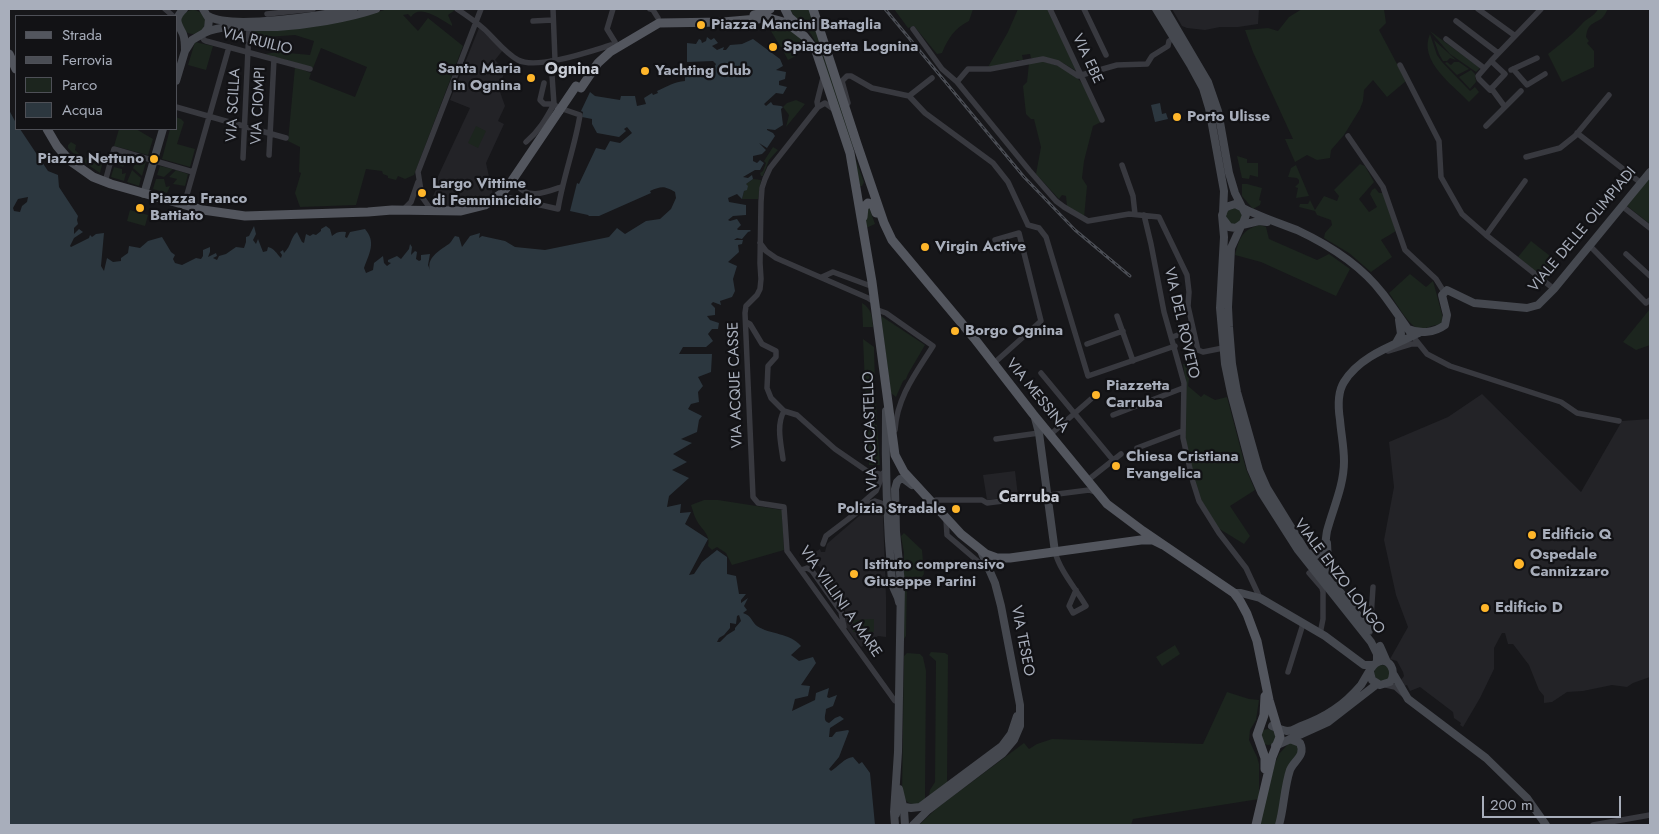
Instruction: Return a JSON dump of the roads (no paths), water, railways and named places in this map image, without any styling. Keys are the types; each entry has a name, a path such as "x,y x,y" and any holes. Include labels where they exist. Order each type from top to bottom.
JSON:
{"main road":[{"path":"202,9 208,16 216,20 353,9"},
{"path":"178,74 185,51 192,40 216,28 250,28 298,24 350,16 376,9"},
{"path":"579,87 594,60 613,43 653,17 754,15 764,13 770,9"},
{"path":"785,9 791,20 808,34 816,51"},
{"name":"VIA MESSINA","path":"813,9 841,109 855,185"},
{"name":"VIALE ENZO LONGO","path":"1156,9 1202,88 1209,108 1224,191 1224,237 1220,308 1223,348 1231,393 1251,470 1260,490 1306,562 1372,642 1377,654 1373,666"},
{"path":"1165,9 1208,82 1218,110 1229,173 1246,217 1241,225"},
{"path":"183,34 190,37 200,35 208,25 208,16"},
{"path":"48,130 57,146 69,160 87,174 104,182 215,213 239,216 403,210 465,211 485,205 497,197 513,180 558,109 603,58 653,17"},
{"name":"VIA MESSINA","path":"653,17 665,22 723,22 769,18 787,23 801,32 816,51 824,74 857,144 884,223 892,240 1088,480 1093,491 1142,536 1163,545 1234,593 1260,598 1320,634 1364,665 1373,666"},
{"path":"178,24 183,34 185,51"},
{"path":"9,54 15,67"},
{"path":"368,212 386,215 457,216 481,211 503,198 516,183 558,109"},
{"path":"144,194 163,130"},
{"path":"855,185 859,189 863,189 867,184 856,155 857,144"},
{"name":"VIALE DELLE OLIMPIADI","path":"1444,292 1450,290 1474,304 1528,308 1538,305 1554,289 1650,172"},
{"name":"VIA ACICASTELLO","path":"855,185 872,282 887,394 884,473 893,588 898,596 900,616"},
{"path":"862,228 864,208 868,204 873,205 878,218 884,223"},
{"path":"1278,223 1259,221 1234,228 1229,227 1223,217 1224,210 1228,206 1235,204 1260,217 1278,223 1318,241 1354,264 1382,292 1414,336"},
{"name":"VIALE ENZO LONGO","path":"1241,225 1231,248 1228,307 1232,364 1237,392 1262,477 1307,553 1377,640 1387,662"},
{"path":"1307,553 1315,555 1322,552 1325,546 1327,532 1341,484 1344,462 1339,410 1340,390 1343,383 1355,368 1374,355 1396,343 1443,327 1446,323 1447,315 1442,297 1444,292"},
{"path":"1396,343 1401,331 1398,316"},
{"path":"1374,355 1388,351 1414,336"},
{"path":"887,394 895,455 904,472 961,534 981,551 992,557 1003,559"},
{"path":"1033,414 1039,433 1055,552"},
{"name":"VIA ACICASTELLO","path":"897,778 902,584 894,489 900,479 904,479 918,489"},
{"path":"1327,532 1328,563 1334,585"},
{"path":"995,584 995,565 997,561 1003,559 1055,552 1142,536"},
{"name":"VIA TESEO","path":"981,551 995,584 1004,620 1020,705"},
{"path":"893,588 897,590 899,587 900,565"},
{"path":"1234,593 1240,601 1252,627 1276,728 1280,737 1280,743 1268,766 1256,825"},
{"path":"1258,732 1263,727 1290,730 1322,718 1353,694 1373,666 1387,662 1408,699 1486,758 1527,798 1546,825"},
{"path":"1373,666 1372,680 1377,684 1386,685 1394,675"},
{"path":"1263,671 1265,705 1264,715 1258,732 1259,742 1268,766"},
{"path":"1259,742 1265,748 1328,722 1377,684"},
{"path":"1269,700 1279,723 1286,727 1299,727"},
{"path":"902,803 917,808 1002,746 1014,726 1020,705"},
{"path":"913,825 928,810 1009,747 1020,726 1020,705"},
{"path":"1264,715 1254,730 1253,739 1268,766"},
{"path":"1279,825 1290,770 1302,754 1300,743 1280,743"},
{"path":"897,778 906,825"},
{"path":"895,824 897,778"},
{"path":"895,824 897,808 902,803"}],"street":[{"path":"457,9 475,22 514,57 529,63 553,60 613,43 607,29 613,9"},
{"path":"403,210 411,202 420,166 481,9"},
{"path":"526,142 558,109 553,60 553,9"},
{"name":"VIA EBE","path":"1050,9 1102,120"},
{"path":"1084,9 1106,55"},
{"path":"1478,9 1514,35"},
{"path":"1492,88 1490,90 1478,78 1478,74 1541,9"},
{"path":"267,15 301,11 312,12"},
{"path":"533,21 553,20"},
{"path":"1456,21 1498,52"},
{"name":"VIA SCILLA","path":"244,158 250,28"},
{"path":"913,29 942,69 957,82 1029,170 1064,207 1088,221 1135,214 1159,217 1185,270 1189,292 1188,306 1197,348 1200,352 1223,348"},
{"name":"VIA RUILIO","path":"200,35 206,42 310,69"},
{"path":"957,82 968,69 990,69 1043,60 1058,63 1078,76 1116,65 1147,64 1152,56 1168,46 1169,41 1174,38"},
{"path":"1446,39 1484,68"},
{"path":"185,206 229,47"},
{"path":"1492,88 1505,74 1538,58"},
{"name":"VIA CIOMPI","path":"269,155 274,59"},
{"path":"1490,60 1505,74"},
{"path":"1400,65 1439,141 1441,177 1462,214 1554,289"},
{"path":"1513,69 1527,85 1546,74"},
{"path":"824,74 817,102 818,107 825,103 841,109 848,103 842,81 847,76 851,76 872,88 909,96 924,113 993,163 1008,182 1028,225 1027,230 995,240"},
{"path":"909,96 932,78"},
{"path":"503,198 558,209 561,186 569,166 580,115 544,104 540,100 544,83"},
{"path":"1492,88 1505,106"},
{"path":"1486,126 1521,90"},
{"path":"1526,157 1560,148 1577,133 1609,95"},
{"name":"VIA ACQUE CASSE","path":"755,501 753,494 746,306 760,290 762,188 770,168 818,107"},
{"path":"178,108 286,138"},
{"path":"1577,133 1641,183"},
{"path":"1348,136 1383,187 1405,250 1436,279 1444,292"},
{"path":"104,182 114,149 193,172"},
{"path":"1122,165 1133,196 1135,214"},
{"path":"418,178 424,201 432,211"},
{"path":"1486,235 1525,182"},
{"path":"516,183 522,190 542,194 561,186"},
{"path":"1622,206 1650,228"},
{"name":"VIA DEL ROVETO","path":"1144,215 1164,312 1184,384 1182,431 1193,482 1199,501 1219,533 1246,568 1260,598"},
{"path":"1028,225 1039,228 1046,237 1088,376 1175,346"},
{"path":"993,364 1041,321 1019,233"},
{"path":"760,243 766,251 776,258 822,278 875,306 933,346 909,382 899,405 895,423 894,448"},
{"path":"1590,246 1646,303 1650,300"},
{"path":"1626,254 1650,276"},
{"path":"822,278 833,272 868,284 872,282"},
{"path":"1118,316 1133,361"},
{"path":"746,322 750,324 762,344 776,351 776,357 768,366 767,388 771,398 784,411 797,415 835,449 867,471 884,473 876,491 852,515"},
{"path":"1172,336 1193,330"},
{"path":"1087,344 1123,331"},
{"path":"1414,336 1427,354 1456,368 1561,402 1577,413 1619,422"},
{"path":"1041,373 1113,460"},
{"path":"1114,415 1183,388"},
{"path":"1051,434 1091,399"},
{"path":"889,403 893,406 899,405"},
{"path":"783,459 780,434 784,411"},
{"path":"1137,448 1182,431"},
{"path":"996,438 1039,433"},
{"path":"1088,480 1121,454"},
{"path":"934,503 936,500 982,500 987,503 1093,491"},
{"name":"VIA VILLINI A MARE","path":"755,501 784,507 788,551 895,700 899,701"},
{"path":"823,544 826,536 873,501 882,502 887,505"},
{"path":"946,517 947,535 990,571"},
{"path":"1055,552 1061,567 1076,590 1086,606 1073,613 1069,606 1076,590"},
{"path":"1309,573 1322,588 1323,592 1323,620 1320,634"},
{"path":"1370,632 1373,587"},
{"path":"1359,617 1365,615 1371,603"},
{"path":"1288,672 1303,624"},
{"path":"1386,685 1395,687 1408,699"},
{"path":"1593,825 1650,815"}],"water":[{"path":"707,37 711,40 714,38 718,43 712,46 717,50 724,47 723,50 726,50 730,45 742,44 753,39 780,59 783,66 776,70 786,72 785,79 779,81 779,85 787,87 783,94 776,93 764,104 766,106 771,102 773,105 783,107 781,109 783,125 775,130 767,129 775,136 767,148 759,143 766,150 762,154 753,156 753,161 757,163 760,160 764,163 760,170 755,170 743,177 748,178 752,175 753,179 746,184 748,186 747,190 744,191 742,199 737,194 728,198 729,202 746,205 746,215 733,216 728,220 737,219 741,225 738,230 751,231 742,239 737,238 734,240 743,240 742,244 738,245 739,252 728,262 737,266 733,279 735,291 732,297 720,301 721,305 713,302 711,304 715,308 715,315 707,316 710,320 719,323 718,329 712,329 708,334 713,341 706,347 683,347 679,354 712,354 711,372 698,377 703,386 698,392 699,402 691,404 688,409 702,416 699,420 697,432 681,439 692,443 673,454 687,462 672,470 689,478 669,496 667,507 681,504 680,513 691,512 685,524 708,539 689,575 694,574 702,562 717,550 727,557 727,574 736,576 739,594 746,594 741,603 748,598 744,606 747,610 743,613 762,629 796,641 801,646 791,655 799,661 813,657 816,663 801,685 810,686 808,696 795,699 792,711 815,700 816,693 829,688 827,697 837,695 833,706 826,709 825,719 829,723 840,716 844,719 830,728 829,737 832,737 836,732 849,731 839,757 829,769 831,771 853,757 859,764 862,762 870,773 875,825 9,825 9,110 15,121 15,130 21,130 48,171 58,175 59,187 78,216 78,224 74,228 74,234 79,229 83,232 74,238 70,246 89,238 90,235 92,237 96,234 104,233 101,266 104,271 107,258 113,262 121,261 121,258 128,253 129,246 140,248 148,241 162,237 175,255 173,259 175,263 182,265 196,258 201,259 203,250 210,247 208,257 216,253 217,256 213,258 217,260 219,256 226,254 236,247 244,248 246,237 249,236 254,226 256,234 253,240 256,244 258,239 263,252 267,251 268,247 274,250 281,258 280,252 283,250 284,253 287,250 297,232 304,243 306,234 310,236 316,235 326,226 330,229 332,236 338,232 346,232 345,237 347,238 350,232 365,229 371,243 364,268 366,273 373,270 374,263 383,256 384,263 387,266 391,263 388,260 397,256 401,259 409,249 410,244 412,247 411,255 415,251 417,252 416,259 419,261 421,260 421,255 430,254 428,265 430,270 430,261 455,236 459,237 462,247 470,236 480,233 479,238 482,236 505,241 515,247 545,250 609,237 617,228 625,234 646,221 660,219 671,209 676,198 675,192 663,187 650,191 651,193 599,216 589,216 570,211 577,183 579,184 596,148 605,150 610,141 620,143 632,133 627,127 624,129 626,131 619,137 597,133 592,124 592,119 582,117 583,112 581,111 590,92 595,96 620,100 621,96 635,96 637,106 646,104 644,98 652,93 653,95 668,86 685,81 685,77 688,74 700,73 709,77 716,64 713,61 687,62 687,43 696,44 699,39 702,43 706,41","holes":["28,197 27,202 22,206 20,212 14,211 13,208 18,199","739,615 741,621 735,630 720,642 717,642 730,628 730,623 736,624 737,616"]},
{"path":"1160,103 1162,114 1166,113 1168,119 1155,122 1151,105"}],"railway":[{"path":"885,9 1024,177 1075,230 1130,276"}],"place":[{"name":"Piazza Mancini Battaglia","path":"701,25"},
{"name":"Spiaggetta Lognina","path":"773,47"},
{"name":"Yachting Club","path":"645,71"},
{"name":"Santa Maria in Ognina","path":"531,78"},
{"name":"Porto Ulisse","path":"1177,117"},
{"name":"Piazza Nettuno","path":"154,159"},
{"name":"Largo Vittime di Femminicidio","path":"422,193"},
{"name":"Piazza Franco Battiato","path":"140,208"},
{"name":"Virgin Active","path":"925,247"},
{"name":"Borgo Ognina","path":"955,331"},
{"name":"Piazzetta Carruba","path":"1096,395"},
{"name":"Chiesa Cristiana Evangelica","path":"1116,466"},
{"name":"Polizia Stradale","path":"956,509"},
{"name":"Edificio Q","path":"1532,535"},
{"name":"Ospedale Cannizzaro","path":"1519,564"},
{"name":"Istituto comprensivo Giuseppe Parini","path":"854,574"},
{"name":"Edificio D","path":"1485,608"}],"district":[{"name":"Ognina","path":"572,70"},
{"name":"Carruba","path":"1029,498"}]}
